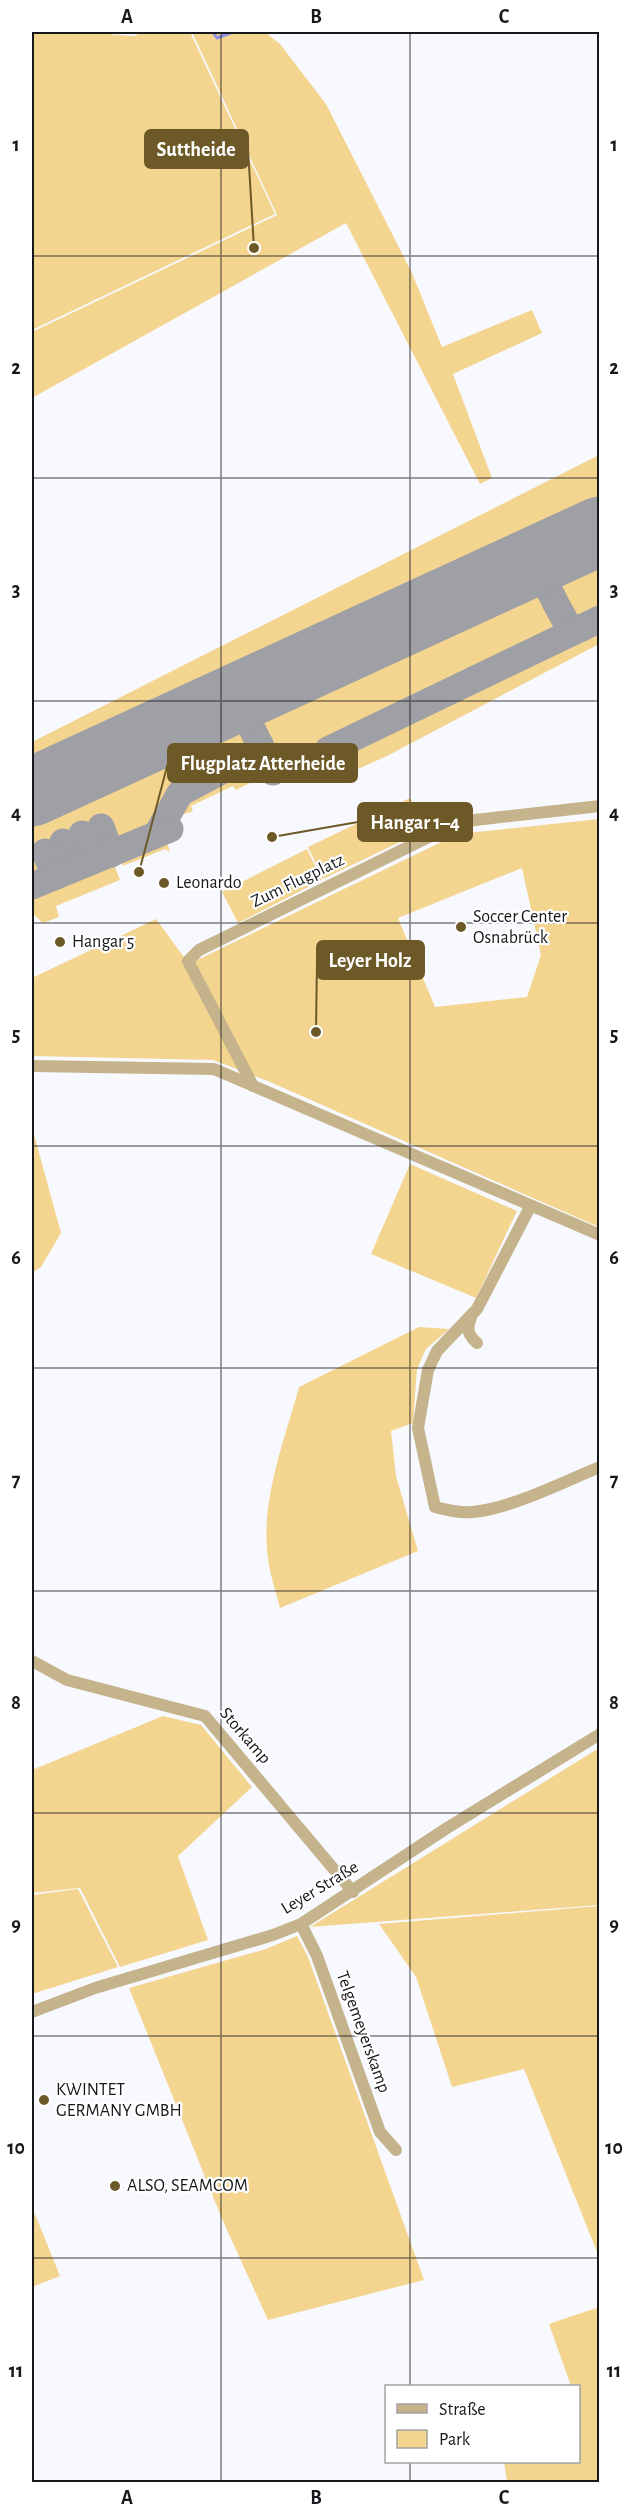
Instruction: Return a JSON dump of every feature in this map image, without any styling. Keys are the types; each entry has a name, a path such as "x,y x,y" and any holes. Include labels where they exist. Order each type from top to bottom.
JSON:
{"street":[{"name":"Zum Flugplatz","path":"253,1086 188,961 199,950 450,826 475,820 600,806"},
{"path":"32,1065 214,1070 600,1235"},
{"path":"477,1343 470,1336 467,1327 530,1207"},
{"path":"471,1317 437,1351 425,1387 418,1428 435,1507 456,1512 473,1512 501,1505 600,1467"},
{"name":"Storkamp","path":"32,1661 68,1680 205,1716 352,1892"},
{"name":"Leyer Straße","path":"32,2012 95,1988 273,1935 301,1924 447,1828 600,1734"},
{"name":"Telgemeyerskamp","path":"301,1924 317,1956 380,2132 396,2150"}],"green space":[{"path":"32,32 80,32 134,36 143,32 190,32 275,214 32,330"},
{"path":"192,32 265,32 280,44 326,104 412,273 442,347 532,310 542,333 453,374 492,478 480,484 346,223 32,398 32,332 277,215"},
{"path":"599,455 599,515 32,775 32,742"},
{"path":"599,548 599,613 578,622 565,608 550,575 552,569"},
{"path":"535,577 540,580 554,611 555,626 546,640 279,769 251,707"},
{"path":"599,627 599,644 387,756 340,777 331,755"},
{"path":"236,714 251,743 247,749 177,790 153,829 32,880 32,809"},
{"path":"252,761 260,761 266,775 236,790 233,786 191,806 193,811 173,818 175,809 181,800 191,791 217,775"},
{"path":"410,798 427,829 323,879 308,847"},
{"path":"599,819 599,1227 270,1082 213,1060 32,1056 32,978 156,919 189,964 458,834","holes":["522,868 541,955 527,997 435,1007 398,918"]},
{"path":"160,840 167,842 170,852 165,849 123,866 122,860 125,855"},
{"path":"307,849 322,880 238,923 222,892"},
{"path":"107,862 115,867 120,880 56,906 59,917 43,923 32,913 32,892"},
{"path":"32,1127 61,1233 41,1267 32,1273"},
{"path":"410,1164 517,1211 476,1298 371,1254"},
{"path":"419,1327 449,1329 426,1349 417,1369 413,1423 391,1431 396,1476 418,1551 280,1608 268,1559 267,1515 280,1450 299,1387"},
{"path":"163,1716 201,1725 252,1787 178,1856 208,1940 120,1967 80,1888 32,1893 32,1770"},
{"path":"599,1748 599,1905 310,1927"},
{"path":"78,1889 118,1967 32,1994 32,1895"},
{"path":"600,1906 599,2257 524,2069 452,2087 416,1977 379,1924"},
{"path":"297,1936 308,1957 424,2280 268,2320 222,2219 129,1988 266,1949"},
{"path":"35,2214 60,2276 32,2287 32,2216"},
{"path":"599,2307 599,2482 507,2482 504,2463 580,2463 580,2385 571,2385 549,2324"}],"waterway":[{"path":"213,32 217,38 233,32"}],"taxiway":[{"path":"552,553 546,560 544,569 548,588 567,624 572,628 582,628"},
{"path":"328,750 600,619"},
{"path":"243,710 246,697 259,687"},
{"path":"218,706 233,704 243,710 273,772"},
{"path":"157,834 180,793 255,753 260,744"},
{"path":"101,827 111,854"},
{"path":"32,886 170,829"},
{"path":"82,834 92,861"},
{"path":"63,842 73,869"},
{"path":"45,852 55,876"}],"runway":[{"path":"32,792 600,531"}],"place":[{"name":"Suttheide","path":"254,248"},
{"name":"Hangar 1–4","path":"272,837"},
{"name":"Flugplatz Atterheide","path":"139,872"},
{"name":"Leonardo","path":"164,883"},
{"name":"Soccer Center Osnabrück","path":"461,927"},
{"name":"Hangar 5","path":"60,942"},
{"name":"Leyer Holz","path":"316,1032"},
{"name":"KWINTET GERMANY GMBH","path":"44,2100"},
{"name":"ALSO, SEAMCOM","path":"115,2186"}]}
